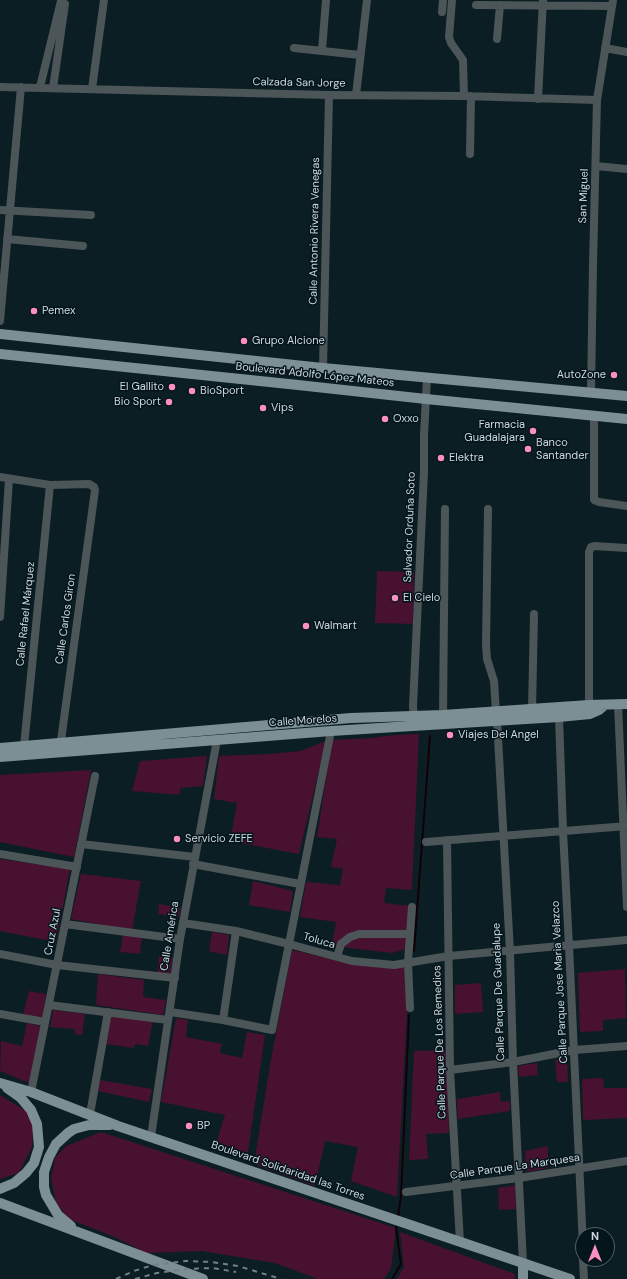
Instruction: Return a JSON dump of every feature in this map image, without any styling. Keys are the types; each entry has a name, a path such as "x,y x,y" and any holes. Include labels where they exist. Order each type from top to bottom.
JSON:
{"main road":[{"name":"Boulevard Adolfo López Mateos","path":"0,334 323,368 627,396"},
{"name":"Boulevard Adolfo López Mateos","path":"0,354 298,384 426,400 627,419"},
{"name":"Calle Morelos","path":"0,757 331,731 414,721 496,716 532,710 589,705 623,704"},
{"name":"Calle Morelos","path":"0,748 351,718 414,721 443,715 560,717 590,714 599,710 605,705"},
{"name":"Boulevard Solidaridad las Torres","path":"0,1083 31,1092 118,1126 570,1279"},
{"path":"0,1083 22,1098 32,1110 37,1124 39,1140 37,1156 31,1168 14,1183 0,1189"},
{"path":"91,1237 63,1220 53,1209 44,1187 44,1172 48,1157 56,1144 74,1129 89,1125 102,1124 118,1126"},
{"path":"0,1203 203,1279"},
{"path":"523,1263 523,1279"}],"street":[{"path":"40,88 64,0"},
{"path":"53,88 64,0"},
{"path":"92,89 104,0"},
{"path":"322,50 326,0"},
{"path":"356,95 367,0"},
{"path":"442,12 443,0"},
{"path":"452,0 449,37 451,44 463,60 468,96 470,154"},
{"path":"476,5 543,2 612,3"},
{"path":"538,99 543,2"},
{"name":"San Miguel","path":"591,393 597,100 612,3"},
{"path":"497,39 500,5"},
{"path":"294,48 360,55"},
{"path":"606,48 627,52"},
{"name":"Calzada San Jorge","path":"0,87 597,100"},
{"path":"0,321 21,87"},
{"name":"Calle Antonio Rivera Venegas","path":"323,368 329,95"},
{"path":"596,166 627,169"},
{"path":"0,210 91,216"},
{"path":"8,239 83,246"},
{"name":"Salvador Orduña Soto","path":"414,721 413,706 427,378"},
{"path":"594,416 594,500 627,506"},
{"path":"0,477 50,485"},
{"path":"0,617 9,479"},
{"name":"Calle Carlos Giron","path":"50,485 89,484 94,487 95,490 60,753"},
{"name":"Calle Rafael Márquez","path":"24,746 50,485"},
{"path":"443,715 445,509"},
{"name":"Calle Parque De Guadalupe","path":"488,509 486,645 487,659 494,681 510,951 513,1062 523,1263"},
{"path":"589,705 589,549 594,546 627,548"},
{"path":"532,710 534,614"},
{"path":"623,704 627,907"},
{"name":"Calle Parque Jose Maria Velazco","path":"560,717 563,831 570,946 582,1227"},
{"path":"49,1004 108,1012 223,1020 272,1030 331,731"},
{"name":"Calle América","path":"151,1137 180,939 217,740"},
{"name":"Cruz Azul","path":"31,1092 58,965 94,776"},
{"path":"426,842 625,826"},
{"name":"Calle Parque De Los Remedios","path":"447,840 450,1070 460,1242"},
{"path":"81,844 194,861 300,884"},
{"path":"0,854 77,867"},
{"path":"410,1008 408,962 412,907"},
{"name":"Toluca","path":"183,923 236,931 352,961 394,965 449,956 627,940"},
{"path":"65,924 180,939"},
{"path":"223,1020 236,931"},
{"path":"337,957 341,944 350,937 359,934 410,934"},
{"path":"0,954 58,965 175,978"},
{"path":"90,1114 108,1012"},
{"path":"0,1014 45,1022"},
{"path":"450,1070 513,1062 574,1050 627,1046"},
{"name":"Calle Parque La Marquesa","path":"406,1192 457,1187 627,1161"},
{"path":"584,1267 584,1279"}],"shaded area":[{"name":"El Cielo","path":"377,571 414,572 413,624 375,623"},
{"path":"419,734 412,890 386,888 384,903 410,906 410,948 392,953 332,946 336,922 300,917 306,882 340,885 343,869 331,867 337,839 317,837 332,740"},
{"path":"326,741 299,854 230,841 237,803 214,799 219,756 301,751"},
{"path":"207,756 203,786 181,788 179,795 132,791 140,761"},
{"path":"91,770 74,857 0,842 0,775"},
{"path":"0,859 70,869 56,942 0,931"},
{"path":"81,874 141,881 132,931 71,919"},
{"path":"253,881 293,891 290,912 249,905"},
{"path":"159,904 181,908 179,917 158,914"},
{"path":"212,932 229,935 227,955 209,951"},
{"path":"123,935 142,938 140,954 120,952"},
{"path":"292,950 331,959 384,966 410,958 397,1197 351,1181 358,1147 325,1141 315,1186 254,1164 270,1065"},
{"path":"159,956 173,958 170,974 157,973"},
{"path":"625,969 626,1018 603,1020 603,1031 580,1032 578,973"},
{"path":"98,974 144,980 143,997 166,1000 163,1015 96,1005"},
{"path":"481,983 483,1012 455,1014 455,985"},
{"path":"29,991 46,994 42,1019 23,1015"},
{"path":"53,1010 85,1014 82,1035 75,1034 75,1029 50,1027"},
{"path":"111,1014 153,1020 148,1046 135,1044 134,1048 106,1044"},
{"path":"176,1018 188,1020 186,1037 222,1044 220,1053 242,1058 247,1032 265,1035 247,1159 234,1154 217,1140 225,1115 161,1102"},
{"path":"27,1023 43,1027 29,1083 0,1071 1,1041 22,1046"},
{"path":"446,1050 449,1133 426,1134 428,1159 409,1160 414,1051"},
{"path":"567,1057 568,1082 557,1082 555,1060"},
{"path":"537,1063 538,1075 519,1077 518,1066"},
{"path":"603,1078 604,1088 627,1088 627,1118 583,1120 582,1079"},
{"path":"100,1080 152,1089 149,1102 98,1091"},
{"path":"500,1092 501,1102 510,1101 510,1111 458,1119 457,1099"},
{"path":"0,1095 34,1116 32,1147 19,1173 0,1179"},
{"path":"101,1132 396,1228 391,1269 384,1279 318,1279 275,1263 202,1251 146,1253 117,1238 69,1219 56,1203 51,1178 55,1158 66,1146"},
{"path":"548,1146 548,1168 526,1172 525,1151"},
{"path":"515,1185 516,1209 499,1210 498,1188"},
{"path":"400,1232 515,1274 515,1279 397,1279 404,1267"}],"waterway":[{"path":"414,951 430,736"},
{"path":"398,1217 401,1196 409,1015"},
{"path":"392,1279 401,1264 396,1228 397,1223"}],"railway":[{"path":"116,1279 153,1265 186,1261 212,1262 238,1266 281,1279"},
{"path":"135,1279 157,1273 186,1269 213,1268 236,1272"}],"place":[{"name":"Pemex","path":"34,311"},
{"name":"Grupo Alcione","path":"244,341"},
{"name":"AutoZone","path":"614,375"},
{"name":"El Gallito","path":"172,387"},
{"name":"BioSport","path":"192,391"},
{"name":"Bio Sport","path":"169,402"},
{"name":"Vips","path":"263,408"},
{"name":"Oxxo","path":"385,419"},
{"name":"Farmacia Guadalajara","path":"533,431"},
{"name":"Banco Santander","path":"528,449"},
{"name":"Elektra","path":"441,458"},
{"name":"El Cielo","path":"395,598"},
{"name":"Walmart","path":"306,626"},
{"name":"Viajes Del Angel","path":"450,735"},
{"name":"Servicio ZEFE","path":"177,839"},
{"name":"BP","path":"189,1126"}]}
